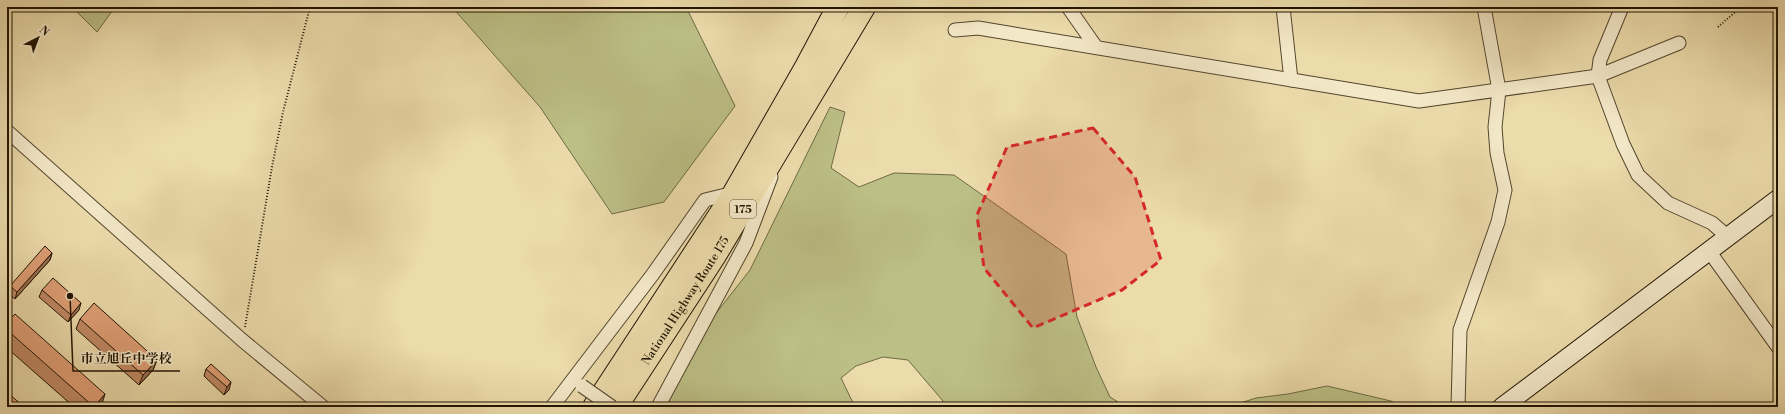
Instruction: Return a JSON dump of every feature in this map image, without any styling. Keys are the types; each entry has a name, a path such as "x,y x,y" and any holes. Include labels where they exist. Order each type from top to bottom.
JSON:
{"highway":[{"name":"National Highway Route 175","path":"594,407 734,192 806,67 838,7"},
{"name":"National Highway Route 175","path":"616,407 714,258 864,7"}],"street":[{"path":"1068,7 1096,47"},
{"path":"1283,7 1291,80"},
{"path":"1458,407 1460,330 1498,222 1505,190 1496,146 1499,90 1484,7"},
{"path":"1622,7 1600,60 1598,76 1623,144 1638,175 1668,203 1712,223 1728,237"},
{"path":"955,30 978,28 1419,101 1598,76 1679,43"},
{"path":"7,131 242,340 323,407"},
{"path":"658,407 746,243 786,136"},
{"path":"552,407 578,382 705,200 734,192"},
{"path":"1502,407 1778,199"},
{"path":"1709,251 1778,347"},
{"path":"578,382 612,407"}],"path":[{"path":"242,340 250,308 272,167 283,112 310,7"},
{"path":"1718,27 1741,7"}],"highlighted area":[{"path":"1093,128 1135,177 1161,260 1122,290 1033,328 984,268 977,215 1007,147"}],"green space":[{"path":"72,7 115,7 97,32"},
{"path":"452,7 686,7 735,106 664,202 612,214 540,107"},
{"path":"830,107 845,112 831,168 859,187 894,173 954,175 1066,254 1077,317 1096,367 1110,397 1126,407 941,407 943,401 908,360 883,357 856,366 841,378 855,407 668,407 668,401 706,326 750,270"},
{"path":"1327,386 1391,401 1401,407 1228,407 1256,398 1288,394"}],"building":[{"path":"45,246 52,253 17,292 10,286"},
{"path":"53,278 81,303 71,315 42,290"},
{"path":"94,303 157,360 143,375 80,319"},
{"path":"15,314 105,394 94,407 7,330 7,322"},
{"path":"211,364 231,382 227,387 206,369"},
{"path":"7,392 24,407 7,407"}],"place":[{"name":"市立旭丘中学校","path":"70,296"}]}
